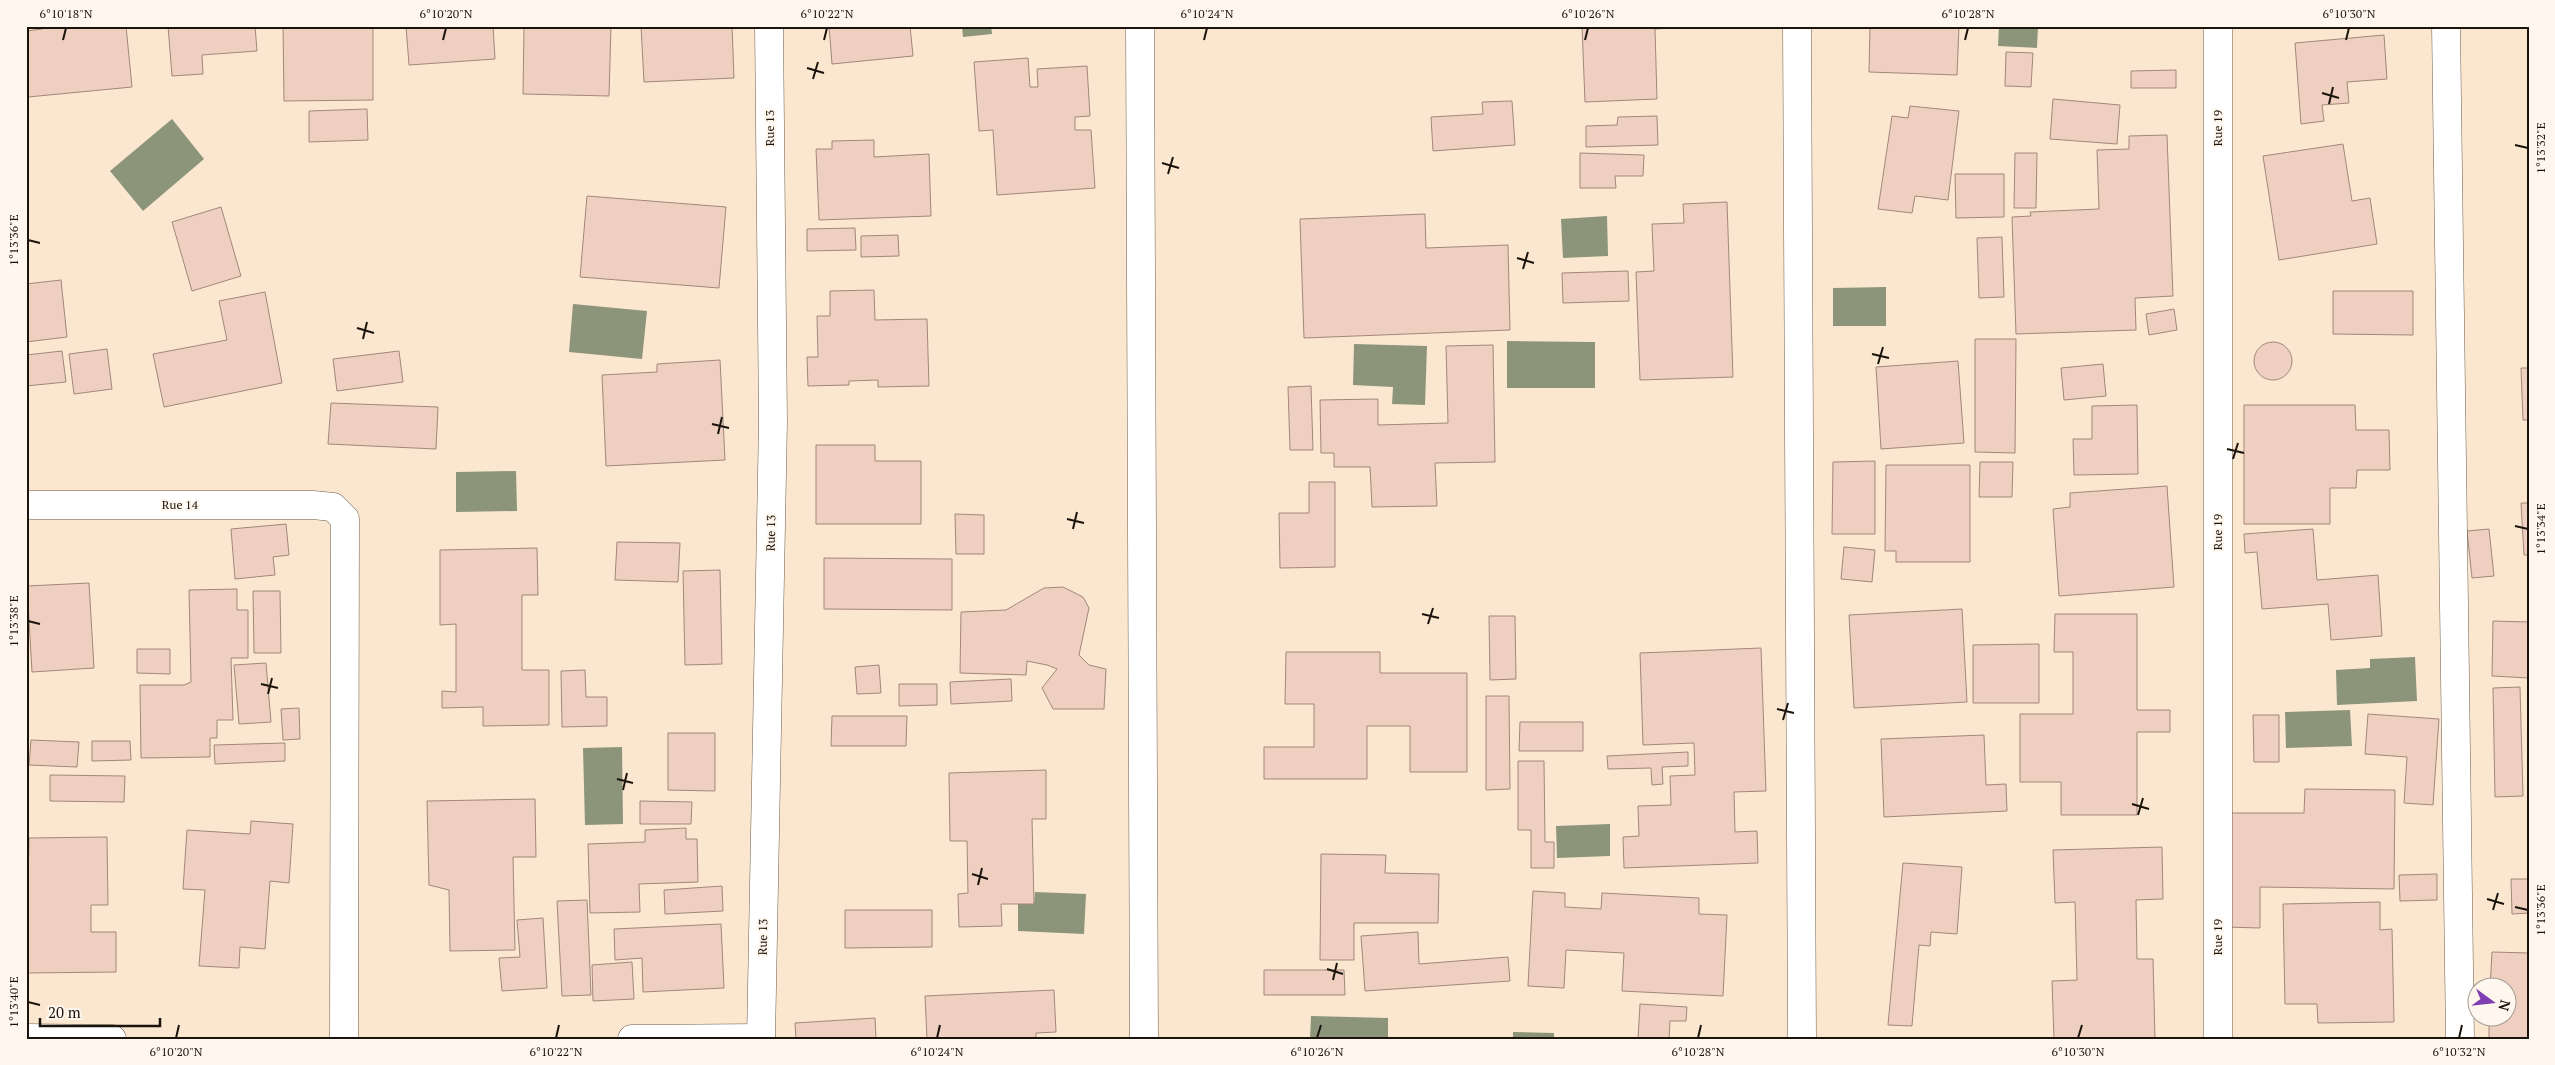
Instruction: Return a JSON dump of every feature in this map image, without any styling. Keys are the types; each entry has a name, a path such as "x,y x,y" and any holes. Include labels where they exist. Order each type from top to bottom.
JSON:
{"street":[{"name":"Rue 13","path":"761,1038 773,422 769,26"},
{"path":"1140,26 1144,1039"},
{"path":"1797,26 1802,1039"},
{"name":"Rue 19","path":"2218,26 2218,1039"},
{"path":"2446,26 2460,1039"},
{"name":"Rue 14","path":"26,504 333,507 344,519 344,1039"},
{"path":"26,1038 112,1039"},
{"path":"632,1039 761,1038"}],"shaded area":[{"path":"962,26 991,26 992,34 963,37"},
{"path":"1999,26 2038,26 2037,48 1998,46"},
{"path":"172,119 204,159 143,211 110,171"},
{"path":"1607,216 1608,256 1563,258 1561,219"},
{"path":"1886,287 1886,326 1833,326 1833,288"},
{"path":"573,304 647,311 642,359 569,352"},
{"path":"1507,341 1595,342 1595,388 1507,388"},
{"path":"1354,344 1427,346 1425,405 1392,404 1393,387 1353,385"},
{"path":"516,471 517,511 456,512 456,472"},
{"path":"2415,657 2417,701 2337,705 2336,670 2370,668 2370,659"},
{"path":"2350,710 2352,746 2286,748 2285,712"},
{"path":"622,747 623,824 585,825 583,748"},
{"path":"1610,824 1610,856 1557,858 1556,826"},
{"path":"1035,892 1086,894 1084,934 1018,931 1018,904 1034,904"},
{"path":"1311,1016 1388,1018 1388,1039 1310,1039"},
{"path":"1513,1032 1554,1033 1554,1039 1513,1039"}],"building":[{"path":"42,26 126,26 132,87 28,97 26,31 42,29"},
{"path":"168,26 255,26 257,51 202,55 203,74 172,76"},
{"path":"283,26 373,26 373,100 284,101"},
{"path":"406,26 493,26 495,59 409,65"},
{"path":"524,26 611,26 609,96 523,94"},
{"path":"641,26 732,26 734,78 644,82"},
{"path":"829,26 910,26 913,56 832,64"},
{"path":"1582,26 1708,26 1655,29 1657,99 1585,102"},
{"path":"1870,26 1959,26 1957,75 1869,72"},
{"path":"2384,35 2387,79 2347,82 2349,103 2322,105 2324,121 2301,124 2295,43"},
{"path":"2006,52 2033,53 2031,87 2005,86"},
{"path":"1028,58 1030,87 1038,87 1037,69 1087,66 1090,116 1075,117 1075,130 1091,130 1095,188 997,195 993,130 979,131 974,62"},
{"path":"2176,70 2176,88 2131,88 2131,71"},
{"path":"2053,99 2120,105 2117,144 2050,139"},
{"path":"1512,101 1515,145 1433,151 1431,117 1483,114 1482,102"},
{"path":"1910,106 1959,111 1948,200 1915,196 1912,213 1878,209 1892,116 1908,118"},
{"path":"367,109 368,140 309,142 309,111"},
{"path":"1657,116 1658,145 1586,147 1586,126 1617,125 1618,117"},
{"path":"2167,135 2173,296 2135,298 2136,330 2016,334 2012,217 2031,216 2030,212 2099,209 2097,150 2129,149 2129,136"},
{"path":"874,140 874,157 929,154 931,216 819,220 816,149 832,149 832,141"},
{"path":"2343,144 2352,201 2370,198 2377,244 2279,260 2263,156"},
{"path":"1580,153 1644,155 1643,176 1615,176 1616,188 1580,188"},
{"path":"2015,153 2037,153 2036,208 2014,208"},
{"path":"1955,174 2004,174 2004,217 1956,218"},
{"path":"587,196 726,207 719,288 580,277"},
{"path":"1727,202 1733,377 1640,380 1636,272 1654,271 1652,224 1684,223 1683,204"},
{"path":"221,207 241,276 192,291 172,222"},
{"path":"1425,214 1426,248 1508,245 1510,330 1304,338 1300,219"},
{"path":"855,228 856,250 807,251 807,229"},
{"path":"898,235 899,256 861,257 861,236"},
{"path":"2002,237 2004,297 1979,298 1977,238"},
{"path":"1628,271 1629,301 1563,303 1562,273"},
{"path":"61,280 67,337 26,342 26,284"},
{"path":"874,290 875,320 927,319 929,386 878,387 878,380 849,381 849,385 808,386 807,357 818,357 817,316 830,316 830,291"},
{"path":"2333,291 2413,291 2413,335 2333,334"},
{"path":"265,292 282,383 164,407 153,354 227,340 219,301"},
{"path":"2174,309 2177,330 2149,335 2146,314"},
{"path":"1975,339 2016,339 2015,453 1975,452"},
{"path":"2273,342 2280,343 2286,348 2291,354 2291,368 2286,374 2280,379 2273,380 2266,379 2260,374 2255,368 2254,361 2255,354 2260,348 2266,343"},
{"path":"1493,345 1495,462 1435,463 1437,506 1372,507 1370,467 1334,467 1334,453 1321,453 1320,400 1378,399 1378,425 1448,423 1446,346"},
{"path":"107,349 112,389 74,394 69,354"},
{"path":"62,351 66,382 26,386 26,355"},
{"path":"399,351 403,382 337,391 333,359"},
{"path":"720,360 725,460 606,466 602,375 657,372 657,364"},
{"path":"1958,361 1964,443 1881,449 1876,367"},
{"path":"2103,364 2106,396 2064,400 2061,368"},
{"path":"2521,368 2529,368 2529,420 2523,420"},
{"path":"1311,386 1313,450 1290,450 1288,387"},
{"path":"331,403 438,407 436,449 328,444"},
{"path":"2137,405 2138,474 2074,475 2073,439 2092,439 2092,406"},
{"path":"2244,405 2355,405 2356,430 2389,430 2390,470 2357,470 2356,488 2330,488 2330,524 2244,524"},
{"path":"816,445 875,445 875,461 921,461 921,524 816,524"},
{"path":"1875,461 1875,534 1832,534 1833,462"},
{"path":"1980,462 2013,462 2012,497 1979,497"},
{"path":"1886,465 1970,465 1970,562 1896,562 1896,551 1885,551"},
{"path":"1309,482 1335,482 1335,567 1280,568 1279,513 1309,513"},
{"path":"2167,486 2174,587 2059,596 2053,509 2070,507 2070,493"},
{"path":"2521,503 2529,503 2529,555 2524,555"},
{"path":"955,514 984,515 984,554 956,554"},
{"path":"286,524 289,555 273,557 275,575 235,579 231,529"},
{"path":"2313,529 2317,580 2378,575 2382,636 2331,640 2328,604 2262,609 2257,552 2245,553 2244,534"},
{"path":"2489,529 2494,576 2472,578 2467,531"},
{"path":"617,542 680,543 678,582 615,580"},
{"path":"1844,547 1875,550 1872,582 1841,579"},
{"path":"537,548 538,595 522,595 522,670 549,670 549,725 483,726 483,707 442,708 442,691 456,692 456,624 440,625 440,550"},
{"path":"824,558 952,559 952,610 824,609"},
{"path":"720,570 722,664 685,665 683,571"},
{"path":"89,583 94,668 32,672 27,586"},
{"path":"1063,587 1083,597 1089,608 1079,655 1089,665 1106,669 1104,709 1053,709 1042,688 1057,669 1047,665 1027,661 1026,675 960,673 961,612 1006,610 1044,588"},
{"path":"237,589 237,610 248,610 248,658 231,658 233,720 217,720 217,738 210,738 210,757 141,758 140,685 184,685 191,682 189,590"},
{"path":"253,591 280,591 281,653 254,653"},
{"path":"1962,609 1967,702 1854,708 1849,615"},
{"path":"2055,614 2137,614 2137,710 2170,710 2170,732 2137,732 2137,815 2061,815 2061,782 2020,782 2020,714 2073,714 2073,652 2054,652"},
{"path":"1489,616 1515,616 1516,679 1490,680"},
{"path":"2493,621 2529,622 2529,678 2492,676"},
{"path":"2039,644 2039,703 1973,703 1973,645"},
{"path":"1761,648 1766,791 1734,792 1735,832 1757,831 1758,863 1624,868 1623,837 1639,836 1638,806 1671,805 1670,776 1695,775 1694,743 1643,745 1640,653"},
{"path":"137,649 170,649 170,674 137,673"},
{"path":"1286,652 1380,652 1380,673 1467,673 1467,772 1410,772 1410,726 1367,726 1367,779 1264,779 1264,747 1314,747 1314,704 1285,704"},
{"path":"266,663 271,722 239,724 234,665"},
{"path":"879,665 881,693 857,694 855,667"},
{"path":"585,670 586,697 607,697 607,726 562,727 561,671"},
{"path":"1011,679 1012,701 951,704 950,682"},
{"path":"899,684 937,684 937,705 899,706"},
{"path":"2520,687 2523,796 2495,797 2493,688"},
{"path":"1486,696 1509,696 1510,789 1486,790"},
{"path":"299,708 300,739 283,740 281,709"},
{"path":"2368,714 2439,719 2433,805 2404,803 2407,757 2365,754"},
{"path":"2253,715 2279,715 2279,762 2254,762"},
{"path":"832,716 907,716 906,746 831,746"},
{"path":"1520,722 1583,722 1583,751 1519,751"},
{"path":"668,733 715,733 715,791 668,790"},
{"path":"1984,735 1986,785 2006,784 2007,811 1884,817 1881,739"},
{"path":"31,740 79,742 77,767 29,765"},
{"path":"92,741 130,741 131,760 92,761"},
{"path":"285,743 285,761 215,764 214,745"},
{"path":"1688,752 1688,766 1662,767 1663,784 1652,785 1651,768 1608,769 1607,756"},
{"path":"1518,761 1544,761 1545,842 1554,842 1554,868 1531,868 1531,830 1518,830"},
{"path":"1046,770 1046,819 1032,819 1034,904 1001,904 1002,926 959,927 958,894 968,893 967,841 950,841 949,773"},
{"path":"50,775 125,776 124,802 50,801"},
{"path":"2305,789 2395,790 2394,889 2260,887 2260,928 2225,927 2227,813 2304,813"},
{"path":"535,799 536,857 513,857 515,950 450,951 449,890 429,885 427,801"},
{"path":"640,801 692,802 691,824 640,824"},
{"path":"251,821 293,824 289,883 270,881 265,949 240,947 239,968 199,966 205,890 183,889 187,830 250,834"},
{"path":"686,828 686,839 697,839 698,882 639,884 640,912 590,913 588,844 645,842 645,830"},
{"path":"107,837 108,905 91,905 91,932 116,932 116,972 26,973 29,838"},
{"path":"2162,847 2163,899 2136,900 2137,959 2153,959 2155,1039 2054,1039 2052,981 2077,980 2075,902 2055,903 2053,850"},
{"path":"1321,854 1386,855 1385,873 1439,874 1438,923 1354,923 1354,960 1320,960"},
{"path":"1903,863 1962,867 1957,934 1931,932 1930,946 1919,945 1912,1026 1888,1025"},
{"path":"2437,874 2437,900 2400,901 2399,875"},
{"path":"2511,879 2529,879 2529,913 2512,914"},
{"path":"722,886 723,911 665,914 664,890"},
{"path":"1533,891 1565,893 1565,907 1601,909 1602,893 1699,898 1699,914 1727,915 1723,996 1622,991 1624,953 1566,950 1564,988 1528,986"},
{"path":"587,900 591,995 562,996 557,901"},
{"path":"2380,902 2380,930 2392,929 2394,1022 2318,1023 2317,1004 2285,1004 2283,904"},
{"path":"845,910 932,910 932,947 845,948"},
{"path":"543,918 547,988 502,991 499,958 520,957 517,920"},
{"path":"721,924 724,988 643,992 642,958 615,960 614,929"},
{"path":"1418,932 1419,964 1508,957 1510,981 1365,991 1361,936"},
{"path":"2492,952 2529,953 2529,1039 2489,1038 2489,1028 2518,1028 2518,978 2491,978"},
{"path":"632,962 634,999 593,1001 592,965"},
{"path":"1264,970 1344,970 1345,995 1264,995"},
{"path":"1054,990 1056,1032 1036,1033 1036,1039 927,1039 925,996"},
{"path":"1640,1004 1687,1007 1686,1021 1670,1021 1669,1039 1638,1039"},
{"path":"875,1018 876,1039 796,1039 795,1023"}]}
